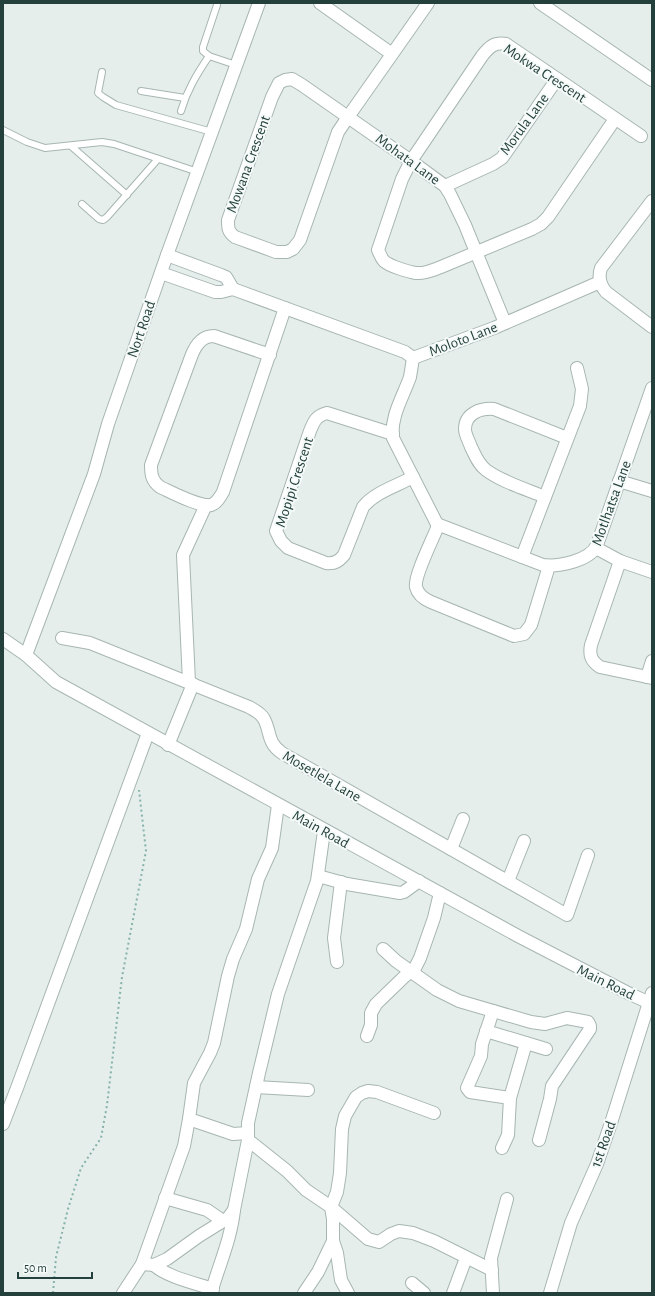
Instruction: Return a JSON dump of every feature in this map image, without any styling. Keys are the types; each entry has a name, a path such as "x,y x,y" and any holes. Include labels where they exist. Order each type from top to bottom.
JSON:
{"street":[{"name":"Nort Road","path":"26,655 94,474 108,424 167,255 259,3"},
{"path":"320,3 392,54"},
{"path":"348,116 428,3"},
{"path":"540,3 652,80"},
{"name":"Mokwa Crescent","path":"411,161 482,56 493,44 499,43 506,44 641,136"},
{"name":"Morula Lane","path":"445,186 493,164 502,158 557,79"},
{"name":"Mohata Lane","path":"285,80 292,80 302,85 348,116 445,186 476,252 505,323"},
{"name":"Mowana Crescent","path":"285,80 279,83 272,97 228,220 230,234 235,237 276,252 287,252 293,249 300,240 338,132 348,116"},
{"path":"411,161 402,179 378,250 385,261 392,265 416,273 441,267 541,224 548,217 615,119"},
{"path":"652,201 601,268 599,277 602,288 606,292 652,327"},
{"path":"161,273 215,292 233,289 226,277 198,265 167,255"},
{"path":"191,284 198,265"},
{"name":"Moloto Lane","path":"233,289 405,352 413,358 505,323 600,282"},
{"path":"270,355 214,336 208,336 203,339 194,348 151,465 151,474 156,484 199,504 206,505 216,502 223,492 270,355 285,308"},
{"path":"413,358 410,376 392,424 393,438 437,524 437,528 417,576 416,588 427,600 514,636 524,634 531,626 549,566"},
{"path":"522,557 580,406 582,389 577,368"},
{"name":"Motlhatsa Lane","path":"437,524 543,565 549,566 564,564 590,554 596,548 619,480 648,411 652,388"},
{"path":"544,497 493,475 484,468 476,457 465,430 467,421 475,412 484,408 494,409 567,438"},
{"name":"Mopipi Crescent","path":"393,434 327,413 320,415 315,420 310,431 276,531 281,541 288,548 332,564 339,561 344,555 363,507 372,498 413,477"},
{"path":"619,480 652,492"},
{"path":"168,745 191,683 183,555 206,505"},
{"path":"596,548 620,561 652,572"},
{"path":"620,561 591,645 590,656 600,667 649,678 652,661"},
{"name":"Mosetlela Lane","path":"62,638 90,643 249,707 258,712 264,718 272,743 276,749 567,915 588,855"},
{"name":"Main Road","path":"3,639 26,655 56,682 168,745 554,956 630,994 651,999"},
{"path":"3,1124 148,733"},
{"path":"123,1293 142,1264 184,1146 194,1083 214,1044 233,959 246,929 258,879 272,848 278,805"},
{"path":"451,849 463,819"},
{"path":"154,1265 173,1276 212,1291 233,1224 250,1116 278,994 314,893 318,876 324,831"},
{"path":"508,881 524,841"},
{"path":"318,876 341,882 400,893 419,882"},
{"path":"337,962 334,938 341,882"},
{"path":"367,1036 371,1026 371,1013 376,1004 415,968 434,918 440,893"},
{"path":"383,949 411,972 445,994 459,1001 545,1024 567,1018 588,1022 590,1029 552,1086 539,1140"},
{"name":"1st Road","path":"550,1293 571,1222 597,1164 651,999"},
{"path":"493,1011 482,1044 481,1056 467,1088 470,1092 510,1098"},
{"path":"486,1031 546,1049"},
{"path":"502,1148 508,1135 510,1098 526,1043"},
{"path":"256,1087 308,1090"},
{"path":"348,1293 341,1280 337,1253 333,1241 333,1219 331,1207 338,1187 342,1129 345,1116 356,1097 368,1091 377,1092 434,1113"},
{"path":"189,1118 233,1134 248,1136 306,1190 331,1207 358,1230 374,1241 382,1241 399,1231 413,1233 434,1241 492,1270"},
{"path":"165,1198 206,1210 223,1221"},
{"path":"493,1293 491,1258 507,1199"},
{"path":"142,1264 154,1265 167,1259 223,1221 232,1214 234,1210"},
{"path":"311,1293 318,1272 333,1241"},
{"path":"453,1293 466,1258"},
{"path":"304,1293 318,1272"},
{"path":"412,1283 424,1293"}],"lane":[{"path":"218,6 203,47 204,52 209,56 236,66"},
{"path":"181,111 194,78 209,56"},
{"path":"102,72 98,93 116,105 212,132"},
{"path":"141,91 185,98"},
{"path":"3,130 27,142 45,148 102,142 114,144 198,172"},
{"path":"71,146 127,195"},
{"path":"82,204 103,220 158,159"}],"path":[{"path":"53,1293 56,1257 68,1209 81,1168 100,1138 107,1105 122,977 146,851 138,785"}]}
